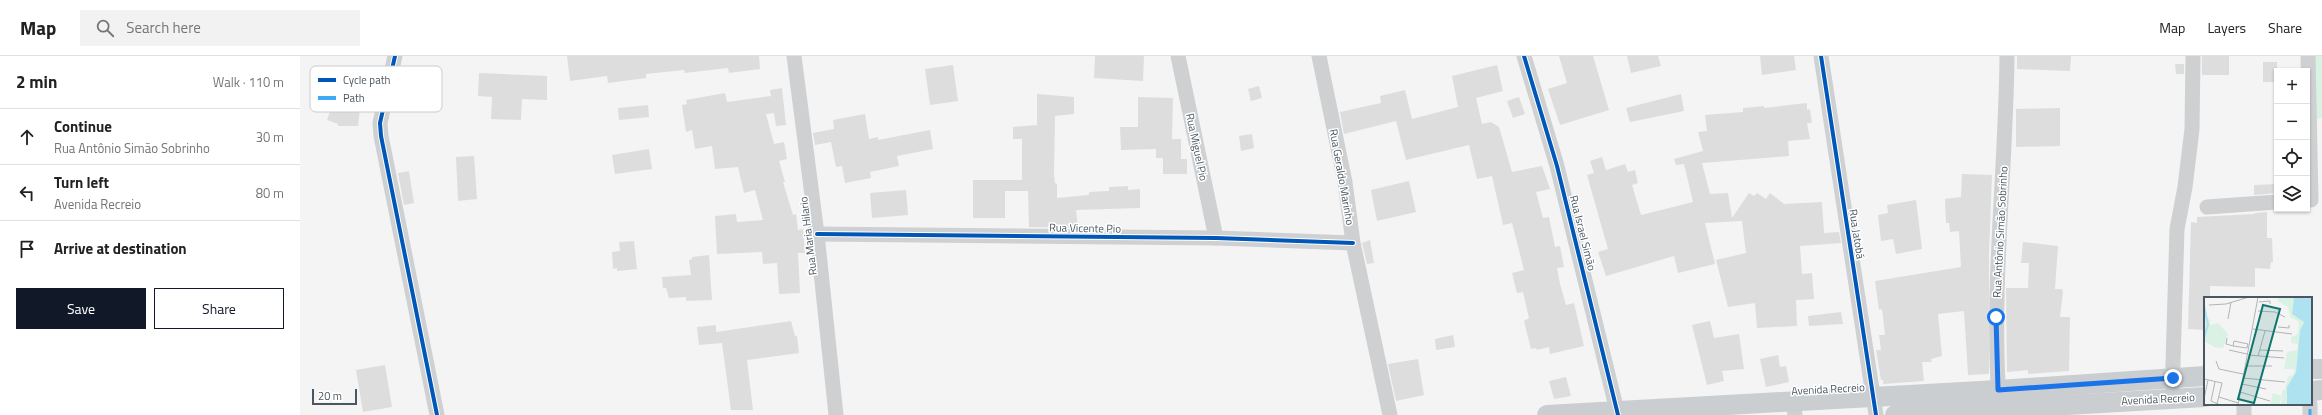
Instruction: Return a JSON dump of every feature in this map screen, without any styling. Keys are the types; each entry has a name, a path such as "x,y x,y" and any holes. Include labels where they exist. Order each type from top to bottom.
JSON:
{"main road":[{"name":"Avenida Recreio","path":"1895,415 2173,378 2204,376"},
{"path":"2312,391 2322,390"},
{"name":"Avenida Recreio","path":"1547,415 1999,400 2204,397"}],"street":[{"path":"393,66 395,56"},
{"name":"Rua Maria Hilario","path":"794,56 817,234 836,415"},
{"name":"Rua Miguel Pio","path":"1178,56 1216,238"},
{"name":"Rua Geraldo Marinho","path":"1319,56 1345,182 1353,243 1390,415"},
{"name":"Rua Israel Simão","path":"1524,56 1557,166 1617,413"},
{"name":"Rua Jatobá","path":"1821,56 1874,405"},
{"name":"Rua Antônio Simão Sobrinho","path":"1999,400 1997,281 2007,107 2007,56"},
{"path":"2172,398 2177,229 2185,186 2192,129 2193,56"},
{"path":"2308,56 2313,199"},
{"path":"382,112 380,123 381,136 437,415"},
{"path":"2207,207 2274,202"},
{"name":"Rua Vicente Pio","path":"817,234 1216,238 1353,243"}],"green space":[{"path":"2315,56 2322,56 2322,118 2315,119"}],"building":[{"path":"567,56 759,56 760,69 729,73 728,68 685,73 684,70 646,74 646,78 608,83 607,76 570,81"},
{"path":"1095,56 1144,56 1143,81 1094,78"},
{"path":"1559,56 1593,56 1609,110 1560,125 1548,89 1567,83"},
{"path":"1627,56 1658,56 1661,66 1631,73"},
{"path":"1760,56 1794,56 1796,70 1762,75"},
{"path":"2017,56 2071,56 2070,71 2017,69"},
{"path":"2202,56 2229,56 2229,75 2202,75"},
{"path":"2263,62 2277,62 2277,68 2274,68 2274,82 2263,82"},
{"path":"2175,64 2184,64 2184,74 2176,74"},
{"path":"953,65 958,101 930,105 925,69"},
{"path":"1497,65 1503,91 1476,98 1482,124 1491,122 1499,127 1512,172 1542,166 1550,189 1536,192 1543,218 1549,217 1555,247 1560,246 1564,267 1557,268 1560,284 1566,305 1574,303 1584,346 1550,354 1549,347 1537,350 1536,348 1531,349 1524,321 1529,318 1523,292 1517,293 1512,273 1524,270 1512,223 1503,225 1492,176 1477,179 1469,145 1406,160 1396,121 1344,134 1340,112 1381,103 1380,96 1405,90 1412,119 1458,107 1452,76"},
{"path":"479,73 547,76 547,100 522,99 521,120 491,119 492,97 478,96"},
{"path":"1259,86 1262,98 1251,101 1248,89"},
{"path":"782,88 786,125 776,126 774,113 766,114 774,144 784,142 787,159 779,161 785,182 783,182 793,215 796,214 798,230 803,229 805,253 798,253 800,293 779,294 777,263 763,264 762,252 717,254 715,216 736,214 737,222 763,220 755,190 744,193 738,167 715,169 712,146 695,149 692,130 686,132 682,105 687,104 686,100 725,93 727,102 771,96 770,90"},
{"path":"1037,94 1074,97 1074,114 1055,116 1054,175 1055,183 1057,184 1057,198 1089,195 1089,192 1109,191 1109,187 1128,186 1128,190 1140,189 1140,208 1076,210 1078,228 1029,227 1028,191 1005,191 1005,218 973,218 973,180 1022,180 1022,139 1013,139 1013,127 1037,125"},
{"path":"1681,94 1684,111 1630,122 1626,108"},
{"path":"1138,97 1173,98 1172,139 1181,139 1181,159 1187,159 1187,174 1163,174 1163,158 1156,158 1156,149 1121,150 1120,127 1138,127"},
{"path":"1519,97 1525,114 1513,118 1507,101"},
{"path":"1807,103 1807,110 1810,109 1812,123 1807,123 1810,139 1788,141 1789,156 1702,163 1710,194 1728,193 1732,218 1749,193 1754,196 1757,193 1766,199 1770,193 1784,204 1822,202 1824,233 1839,232 1841,243 1800,246 1802,274 1812,273 1814,299 1796,300 1797,326 1757,328 1755,303 1728,307 1716,260 1746,253 1742,221 1705,223 1715,264 1678,273 1674,256 1606,276 1598,252 1608,249 1587,175 1594,173 1590,161 1602,157 1606,170 1625,164 1628,172 1635,170 1638,183 1632,185 1641,215 1693,202 1684,164 1676,165 1674,159 1703,151 1698,132 1707,131 1705,115 1743,112 1743,108 1764,106 1764,108"},
{"path":"648,105 649,117 619,120 618,108"},
{"path":"2060,108 2060,146 2016,147 2016,109"},
{"path":"330,112 360,112 358,126 338,126 338,124 327,120"},
{"path":"865,114 869,139 878,137 878,140 930,130 933,149 897,156 899,166 870,172 871,178 845,183 842,166 836,167 831,142 815,145 813,133 834,129 833,120"},
{"path":"1252,134 1254,148 1241,151 1239,136"},
{"path":"649,149 652,169 615,174 612,155"},
{"path":"474,156 477,199 458,201 456,157"},
{"path":"409,171 414,203 404,205 398,173"},
{"path":"1962,174 1992,175 1989,253 1989,374 1968,375 1964,311 1938,314 1942,356 1931,359 1932,362 1922,362 1924,381 1883,384 1876,350 1881,350 1879,335 1885,335 1882,309 1879,310 1875,281 1961,267 1959,231 1950,232 1949,223 1946,223 1945,199 1961,197"},
{"path":"1409,181 1416,212 1377,221 1371,190"},
{"path":"2274,184 2274,193 2254,195 2254,185"},
{"path":"906,190 908,215 872,218 870,193"},
{"path":"1916,200 1922,249 1896,254 1893,239 1881,241 1878,215 1888,213 1887,205"},
{"path":"2267,212 2267,238 2272,238 2273,262 2271,262 2270,269 2255,268 2255,287 2210,286 2210,297 2204,297 2204,330 2188,329 2191,222 2197,223 2197,217"},
{"path":"1370,240 1374,263 1367,264 1362,243"},
{"path":"634,241 637,269 617,271 617,268 613,269 612,252 620,251 619,242"},
{"path":"2023,242 2058,246 2055,289 2062,289 2063,292 2060,317 2070,317 2069,371 2028,374 2028,370 2007,372 2006,288 2028,288 2029,263 2021,263"},
{"path":"709,255 712,300 686,301 686,297 669,298 666,288 663,288 662,277 691,275 689,260 692,259 692,257"},
{"path":"1841,312 1843,324 1809,326 1808,316"},
{"path":"791,321 795,336 797,336 799,353 747,360 753,410 731,410 722,343 699,345 697,327 716,325 716,332"},
{"path":"1710,321 1714,338 1739,334 1744,369 1722,371 1724,381 1707,385 1692,325"},
{"path":"1453,335 1455,347 1436,350 1435,339"},
{"path":"1778,355 1780,367 1786,366 1789,382 1766,387 1760,359"},
{"path":"1418,359 1424,395 1396,401 1388,364"},
{"path":"385,365 392,407 363,412 356,370"},
{"path":"1566,377 1571,396 1554,399 1549,381"}],"marked path":[{"path":"2310,405 2310,415"}],"cycle path":[{"path":"393,66 395,56"},
{"path":"1524,56 1557,166 1618,415"},
{"path":"1821,56 1876,415"},
{"path":"382,112 380,123 381,136 437,415"},
{"path":"817,234 1216,238 1353,243"}],"route":[{"path":"1996,317 1998,390 2173,378"}]}
